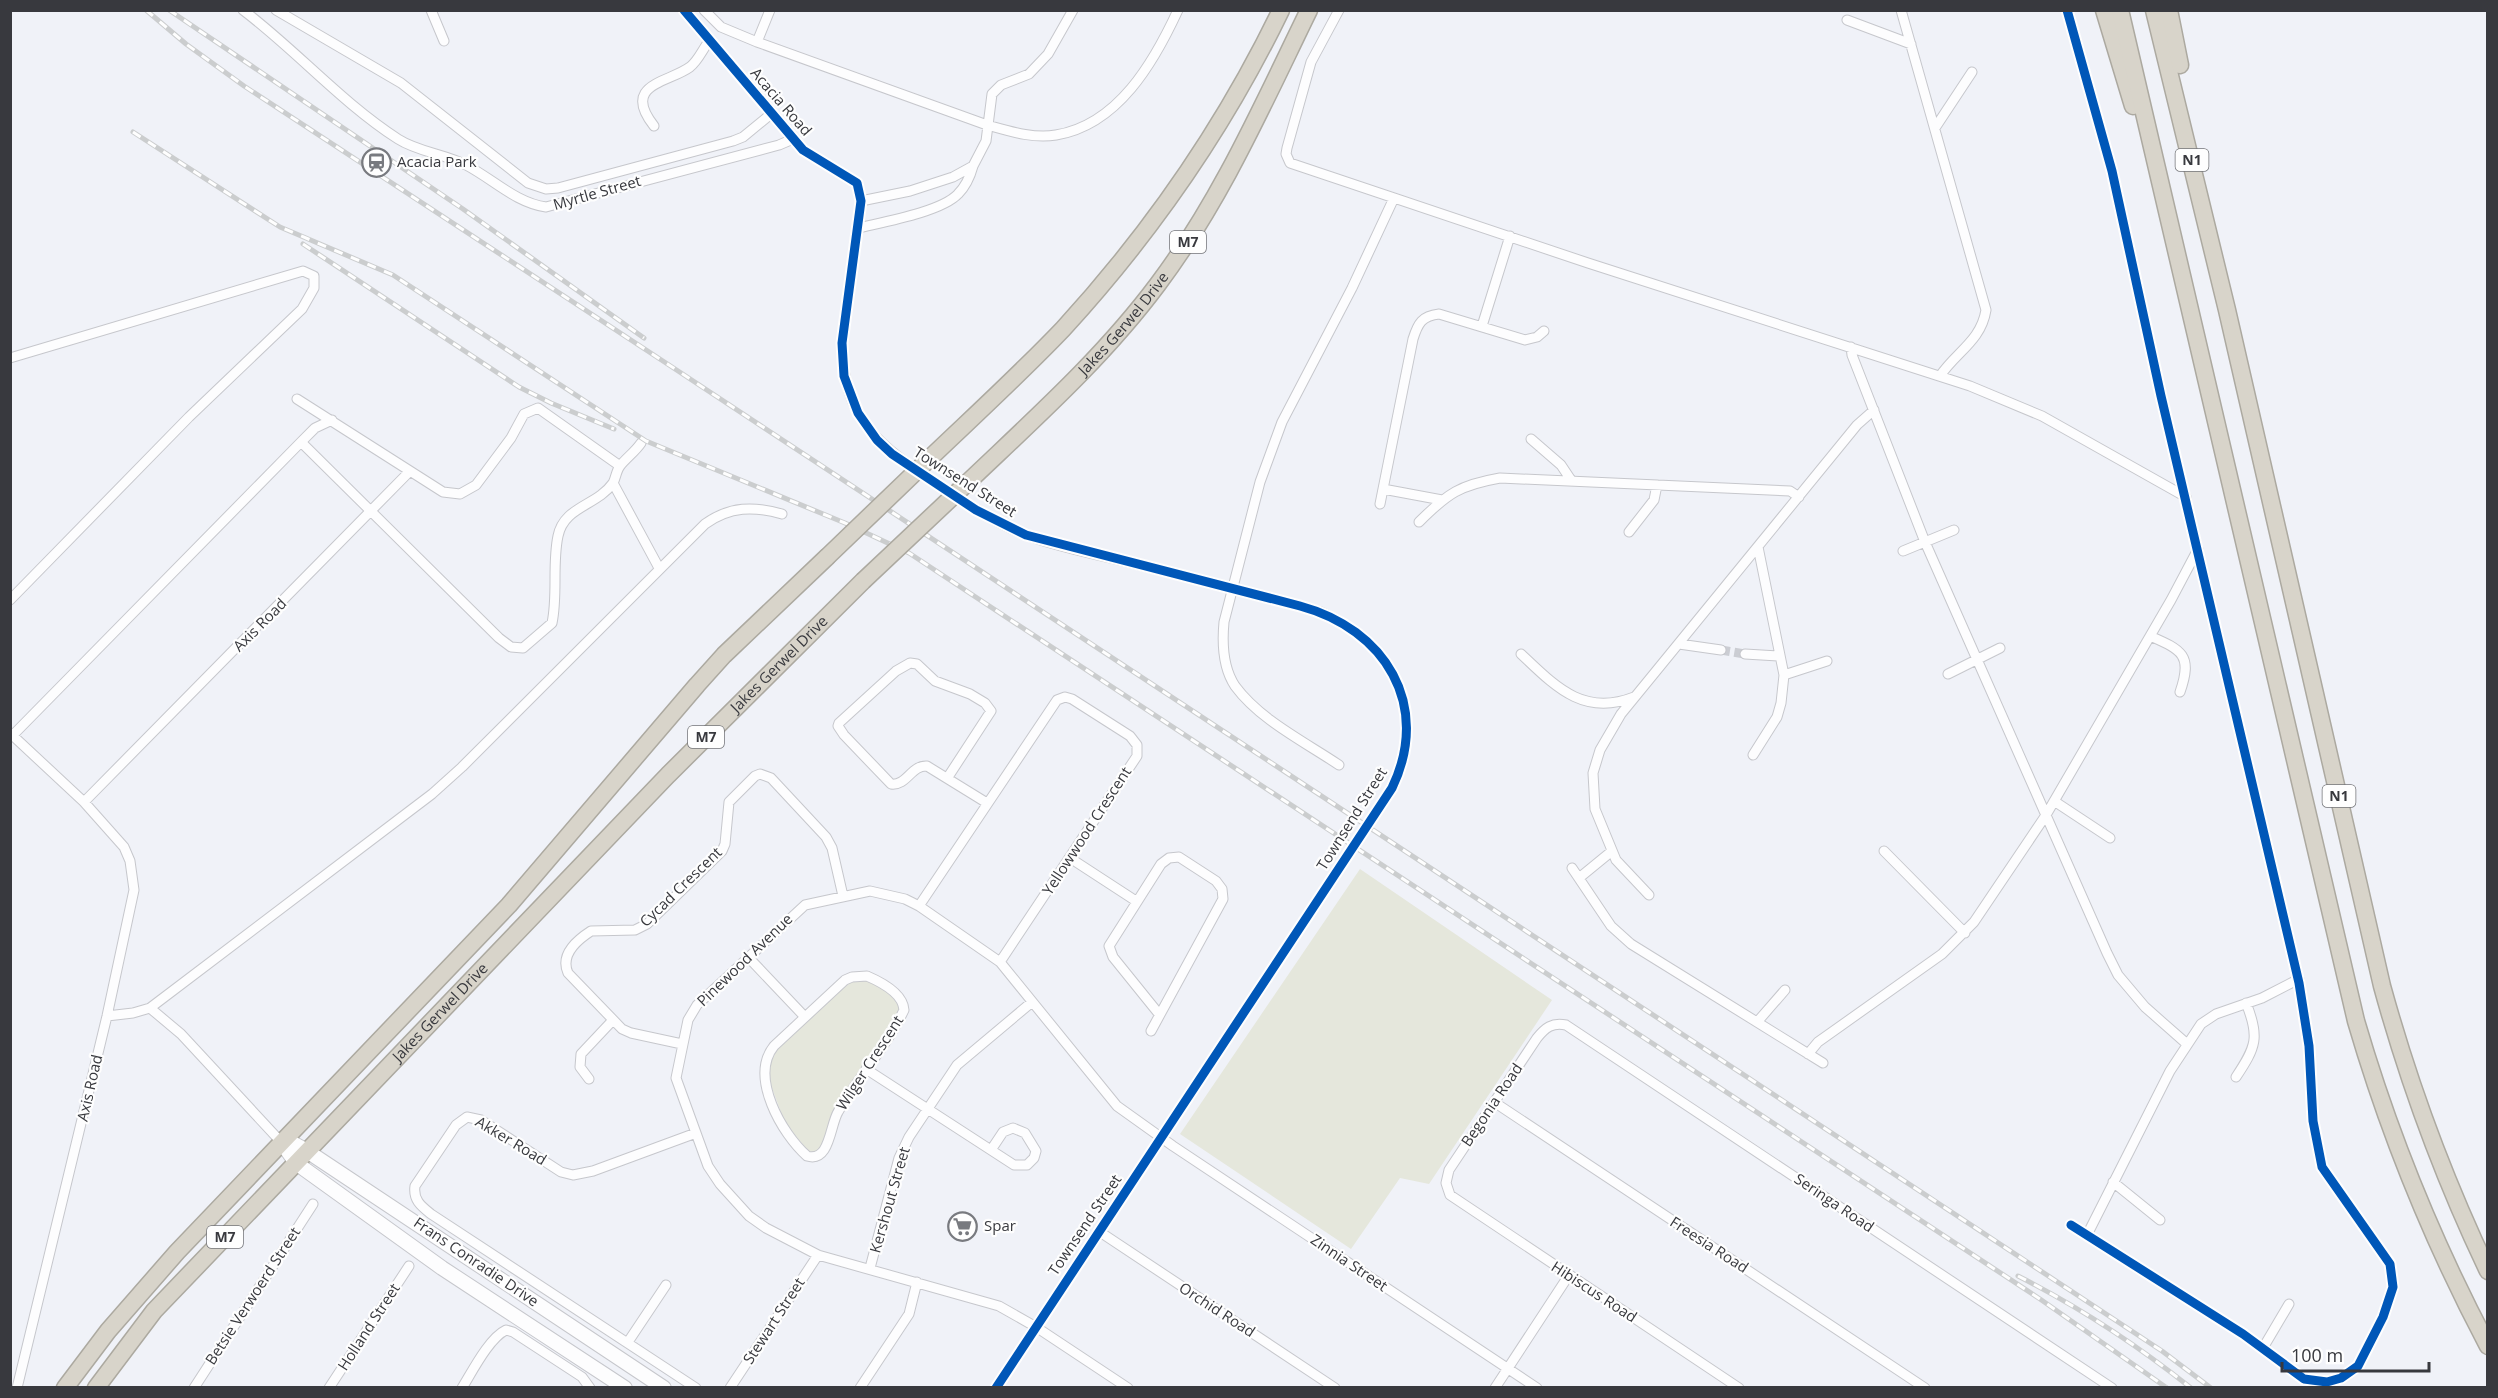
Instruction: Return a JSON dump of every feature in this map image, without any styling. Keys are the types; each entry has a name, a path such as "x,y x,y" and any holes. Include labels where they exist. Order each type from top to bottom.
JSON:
{"highway":[{"name":"Jakes Gerwel Drive","path":"65,1388 137,1296 281,1138 509,905 715,665 1047,345 1134,245 1181,180 1218,124 1281,10"},
{"name":"Jakes Gerwel Drive","path":"96,1388 154,1311 668,775 863,581 1091,363 1132,318 1163,278 1218,192 1310,10"},
{"path":"2104,10 2178,256"},
{"name":"N1","path":"2120,10 2356,1021 2382,1105 2414,1188 2453,1278 2487,1346"},
{"name":"N1","path":"2154,10 2228,310 2385,995 2427,1129 2487,1271"},
{"path":"2169,10 2228,310"}],"main road":[{"name":"Frans Conradie Drive","path":"281,1138 301,1157 442,1268 626,1388"},
{"name":"Frans Conradie Drive","path":"301,1157 664,1388"}],"street":[{"name":"Myrtle Street","path":"243,10 280,40 335,92 400,140 464,164 533,205 546,207 779,145 793,139"},
{"path":"276,10 394,79 488,153 528,183 537,187 558,188 733,141 743,137 771,114"},
{"path":"431,10 444,41"},
{"name":"Acacia Road","path":"684,10 803,150 854,180 860,189 861,201"},
{"path":"704,10 722,27 757,42 987,125 1014,133 1048,135 1077,130 1111,108 1146,70 1178,10"},
{"path":"757,42 770,10"},
{"path":"858,228 943,205 959,194 969,181 986,141 992,94 1001,85 1029,74 1048,54 1072,10"},
{"path":"1339,10 1311,62 1293,123 1287,158 1297,167 1940,376 2042,416 2186,497"},
{"path":"1901,10 1986,310 1981,331 1949,363 1940,376"},
{"path":"2067,10 2112,171 2299,979 2309,1046 2313,1121 2322,1167 2390,1264 2393,1287 2366,1353 2358,1366 2341,1378 2327,1382 2304,1379 2263,1348 2071,1225"},
{"path":"1847,20 1911,44"},
{"path":"654,126 644,107 646,92 658,81 688,68 710,40"},
{"path":"1935,128 1972,72"},
{"path":"861,201 910,191 953,177 974,166"},
{"path":"1339,765 1265,715 1234,685 1227,668 1222,643 1224,622 1260,482 1281,422 1352,288 1394,198"},
{"name":"Townsend Street","path":"861,201 842,343 842,361 849,394 858,413 877,440 892,454 976,510 1026,535 1321,612 1352,628 1376,649 1385,661 1397,685 1406,724 1403,766 1392,788 996,1388"},
{"path":"1482,326 1510,236"},
{"path":"10,358 303,271 314,276 314,288 302,309 189,417 10,600"},
{"path":"1380,504 1413,339 1420,322 1425,317 1439,314 1525,340 1537,337 1545,331"},
{"path":"1851,347 1852,355 1926,542 1976,660 2118,975 2145,1007 2187,1044"},
{"path":"297,399 443,492 460,494 476,486 511,438 524,414 538,408 620,466"},
{"path":"1649,896 1616,860 1595,808 1593,773 1600,750 1610,731 1636,696 1857,425 1874,410"},
{"path":"12,734 315,428 332,420"},
{"path":"1531,439 1561,465 1571,480"},
{"path":"301,442 499,638 511,647 523,648 552,623 558,536 564,521 576,509 597,499 613,483 620,466 632,456 641,443"},
{"name":"Axis Road","path":"84,802 410,471"},
{"path":"1419,522 1433,506 1452,492 1467,485 1500,478 1790,491 1799,497"},
{"path":"613,483 659,568"},
{"path":"1629,532 1654,500 1657,485"},
{"path":"1383,489 1442,500"},
{"path":"107,1016 133,1013 150,1008 398,822 448,781 698,530 720,515 741,508 782,514"},
{"path":"1903,551 1954,530"},
{"path":"1753,754 1777,717 1784,675 1778,656 1768,588 1758,547"},
{"path":"1808,1054 1818,1042 1942,954 1965,933 1992,897 2046,815 2198,549"},
{"path":"2150,636 2178,650 2185,659 2186,677 2180,692"},
{"path":"1679,644 1721,651"},
{"path":"1948,674 2000,648"},
{"path":"1521,654 1574,699 1618,703 1636,696"},
{"path":"1745,654 1778,656"},
{"path":"1784,675 1827,661"},
{"path":"948,777 991,711 988,705 970,694 935,681 917,664 910,663 896,671 839,723 838,726 844,735 891,784 900,784 913,770 923,765 948,777 987,803"},
{"name":"Yellowwood Crescent","path":"919,906 1053,704 1061,698 1072,699 1130,736 1137,745 1137,756 1000,962"},
{"name":"Axis Road","path":"12,734 84,802 124,847 133,877 132,900 107,1016 17,1388"},
{"name":"Cycad Crescent","path":"682,1044 631,1033 613,1020 568,973 565,961 569,951 591,931 635,930 647,924 722,851 725,844 729,802 755,776 760,774 771,778 826,837 832,848 843,896"},
{"path":"2054,801 2110,838"},
{"path":"1579,878 1612,851"},
{"path":"1884,851 1965,933"},
{"path":"1151,1031 1222,903 1223,894 1216,881 1179,857 1174,857 1161,864 1111,940 1109,948 1113,957 1159,1014"},
{"path":"1070,858 1136,901"},
{"path":"1572,868 1611,926 1631,944 1823,1063"},
{"name":"Pinewood Avenue","path":"1128,1388 1036,1326 991,1303 818,1254 766,1228 749,1216 712,1174 676,1078 688,1020 694,1008 748,957 805,905 878,891 919,906 1000,962 1116,1106 1162,1137"},
{"path":"748,957 805,1017"},
{"name":"Wilger Crescent","path":"867,976 874,979 898,995 903,1003 902,1013 866,1069 837,1113 825,1150 812,1158 807,1156 781,1126 764,1078 764,1068 770,1051 845,980 852,977 867,976"},
{"path":"2087,1235 2170,1071 2202,1024 2216,1014 2299,979"},
{"path":"1758,1021 1785,990"},
{"name":"Kershout Street","path":"870,1268 903,1148 950,1075 968,1054 1032,1002"},
{"path":"2236,1077 2253,1046 2256,1031 2246,1003"},
{"path":"150,1008 181,1034 281,1138"},
{"path":"589,1079 580,1068 581,1054 613,1020"},
{"name":"Begonia Road","path":"1450,1195 1446,1183 1449,1170 1537,1038 1548,1026 1554,1024"},
{"name":"Seringa Road","path":"1554,1024 1566,1025 2112,1388"},
{"path":"866,1069 1014,1165 1022,1166 1031,1162 1036,1151 1025,1133 1012,1128 1003,1132 991,1150"},
{"name":"Freesia Road","path":"1494,1102 1925,1388"},
{"name":"Akker Road","path":"696,1133 593,1172 573,1175 561,1172 482,1120 467,1117 456,1125 415,1186 416,1199 431,1214 696,1388"},
{"name":"Zinnia Street","path":"1162,1137 1537,1388"},
{"path":"2113,1182 2160,1221"},
{"name":"Hibiscus Road","path":"1450,1195 1739,1388"},
{"name":"Betsie Verwoerd Street","path":"194,1388 313,1204"},
{"name":"Orchid Road","path":"1100,1232 1335,1388"},
{"name":"Stewart Street","path":"730,1388 818,1254"},
{"name":"Holland Street","path":"329,1388 409,1266"},
{"path":"1495,1388 1569,1275"},
{"path":"860,1388 909,1314 917,1282"},
{"path":"628,1342 666,1285"},
{"path":"2263,1348 2289,1305"},
{"path":"462,1388 498,1335 506,1330 513,1332 582,1377 590,1388"}],"shaded area":[{"path":"1360,869 1552,1000 1429,1184 1400,1178 1351,1249 1180,1134"},
{"path":"862,980 874,983 885,990 900,1008 835,1108 819,1148 815,1153 809,1152 785,1123 770,1083 769,1065 777,1050 844,987"}],"tunnel":[{"path":"1721,650 1745,654"}],"railway":[{"path":"146,10 186,44 244,86 2162,1351 2211,1388"},
{"path":"169,10 463,209 644,338"},
{"path":"133,132 280,227 393,275 646,441 845,523 909,553 2040,1299 2167,1388"},
{"path":"303,244 519,387 614,429"},
{"path":"2018,1276 2107,1327 2191,1388"}],"cycle path":[{"path":"684,10 803,150 857,183 861,201 842,343 844,376 858,413 877,440 892,454 976,510 1026,535 1300,606 1330,617 1356,632 1377,652 1393,674 1403,700 1406,728 1403,757 1392,788 996,1388"},
{"path":"2067,10 2112,171 2161,396 2299,983 2309,1046 2313,1121 2322,1167 2390,1264 2393,1287 2383,1317 2358,1366 2341,1378 2327,1382 2304,1379 2243,1334 2071,1225"}],"place":[{"name":"Acacia Park","path":"376,162"},
{"name":"Spar","path":"963,1226"}]}
